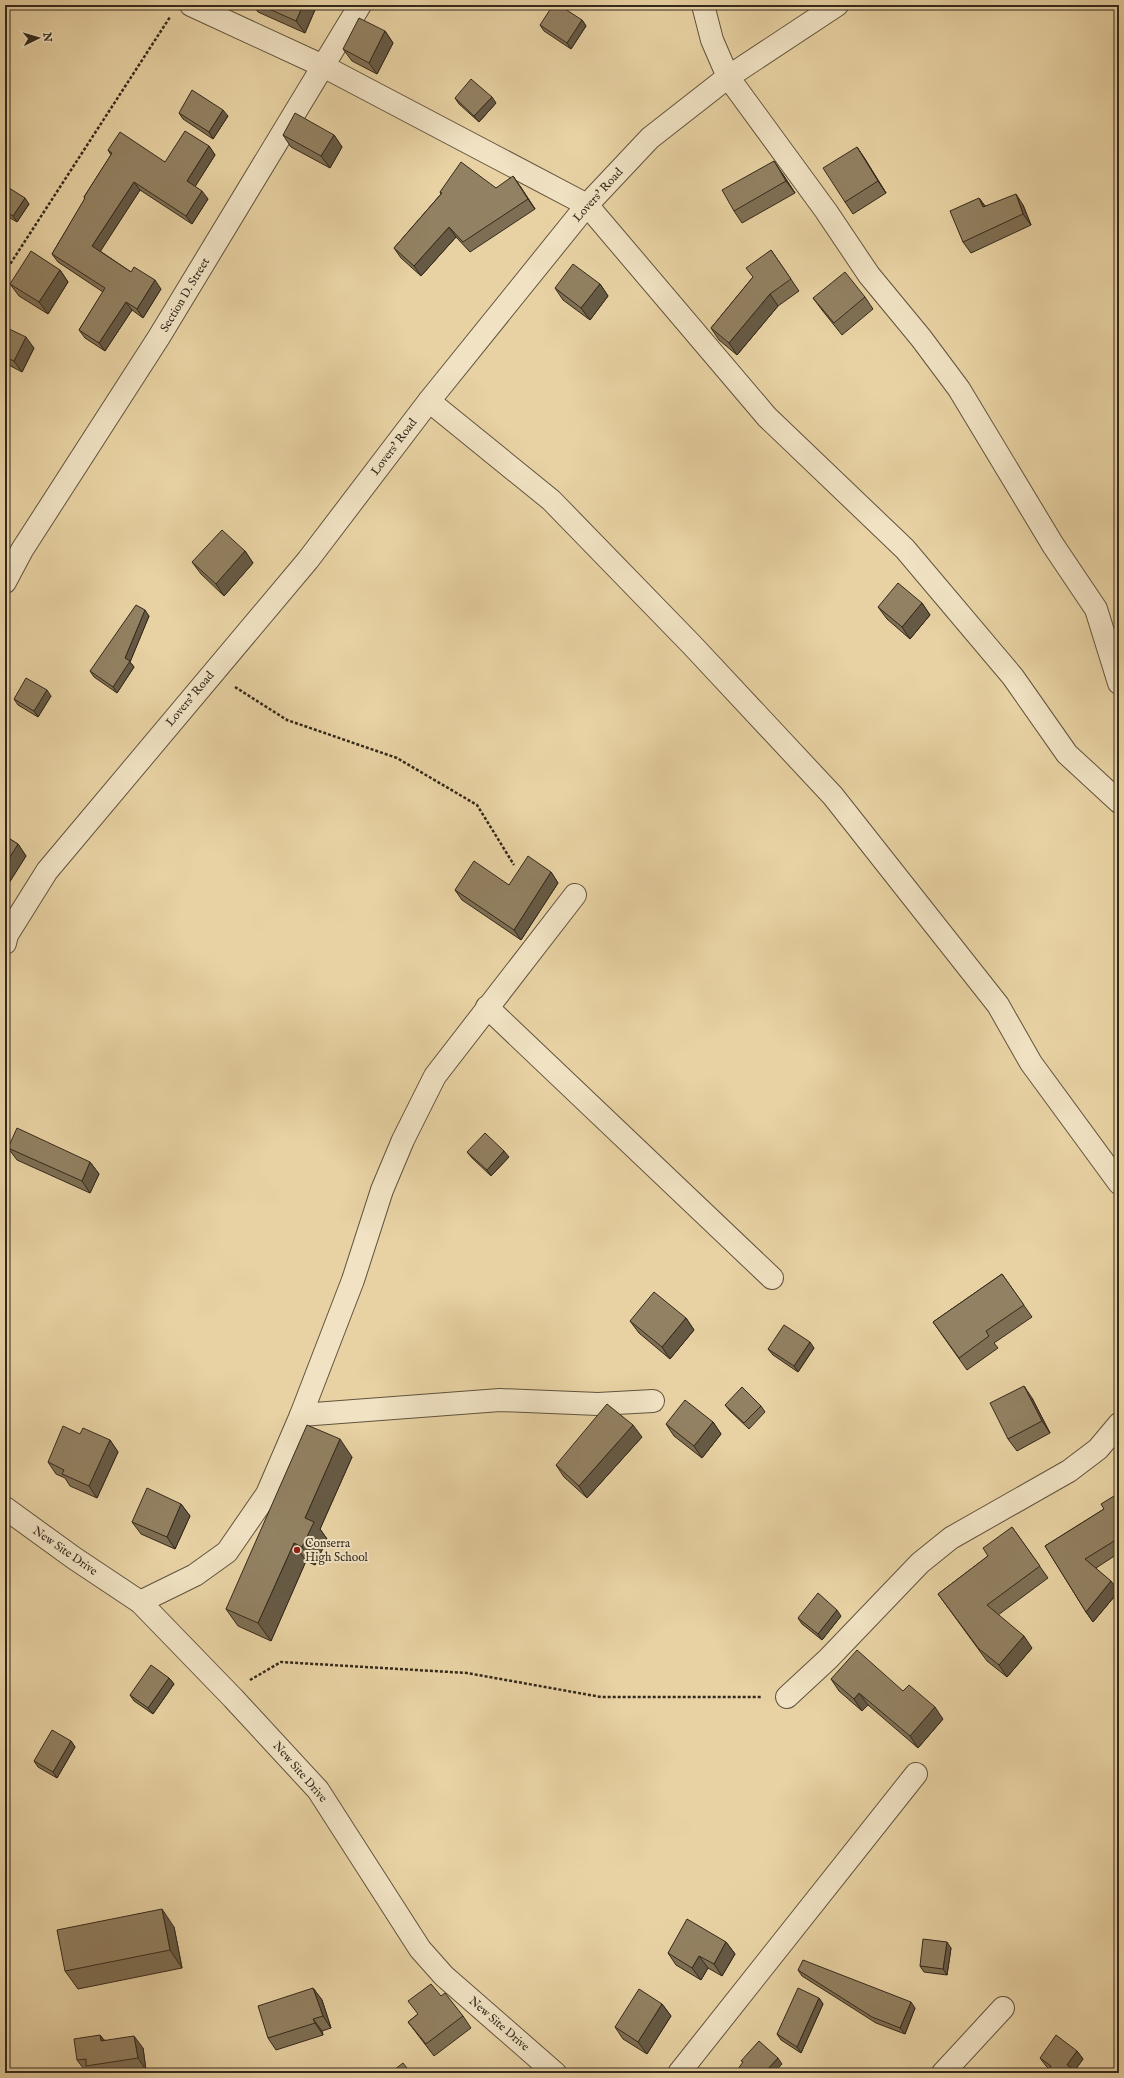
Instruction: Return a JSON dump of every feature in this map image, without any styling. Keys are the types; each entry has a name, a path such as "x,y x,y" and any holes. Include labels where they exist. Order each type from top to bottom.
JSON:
{"street":[{"name":"Section D. Street","path":"5,582 22,550 159,337 360,5"},
{"path":"703,5 712,40 728,77 826,211 869,275 921,338 959,389 1053,545 1096,609 1119,683"},
{"name":"Lovers' Road","path":"5,943 7,935 47,871 308,560 429,401 587,205 650,138 728,77 837,5"},
{"path":"182,8 323,66 587,205 767,417 905,549 1013,677 1068,754 1119,802"},
{"path":"429,401 551,500 692,645 833,796 998,1005 1031,1063 1119,1183"},
{"path":"140,1602 195,1575 227,1552 267,1494 301,1415 353,1280 382,1190 403,1140 435,1076 575,895"},
{"path":"487,1007 772,1278"},
{"path":"301,1415 500,1400 598,1404 654,1401"},
{"path":"787,1697 828,1659 920,1563 951,1538 1069,1471 1098,1449 1119,1424"},
{"name":"New Site Drive","path":"5,1508 74,1558 140,1602 233,1698 318,1790 424,1954 444,1976 555,2073"},
{"path":"679,2073 916,1774"},
{"path":"943,2073 1002,2008"}],"path":[{"path":"5,272 182,8"},
{"path":"212,673 287,720 397,758 476,805 514,865"},
{"path":"233,1698 254,1676 281,1662 466,1673 601,1696 787,1697"}],"building":[{"path":"260,5 303,5 296,21"},
{"path":"553,5 559,5 582,20 567,43 540,25"},
{"path":"359,18 385,31 369,63 343,49"},
{"path":"471,79 492,97 474,116 455,98"},
{"path":"192,90 223,110 209,132 179,113"},
{"path":"295,113 334,135 321,156 283,135"},
{"path":"185,131 209,146 187,181 202,191 186,216 134,182 92,246 131,272 134,267 155,280 137,309 126,302 99,343 79,330 105,288 52,254 85,198 84,197 112,153 108,150 120,132 165,162"},
{"path":"857,147 878,181 845,202 823,168"},
{"path":"774,161 786,181 734,211 722,190"},
{"path":"461,162 496,188 513,176 528,199 463,242 449,227 414,266 394,248 442,193 440,192"},
{"path":"6,186 25,198 13,216 5,211"},
{"path":"1016,194 1023,214 963,242 950,211 979,198 983,207"},
{"path":"771,250 791,279 770,294 729,343 711,328 753,277 746,268"},
{"path":"31,251 60,270 39,302 10,284"},
{"path":"573,264 600,284 581,308 555,288"},
{"path":"845,272 865,297 834,323 813,298"},
{"path":"5,327 26,337 14,361 5,357"},
{"path":"222,530 245,551 216,584 192,562"},
{"path":"898,583 922,603 902,627 878,607"},
{"path":"136,605 145,610 125,658 130,661 113,687 90,671"},
{"path":"26,678 47,690 34,711 14,699"},
{"path":"5,836 18,844 5,865"},
{"path":"528,856 551,872 514,930 455,890 474,861 509,885"},
{"path":"17,1128 90,1162 82,1181 8,1148"},
{"path":"485,1133 504,1151 487,1170 467,1152"},
{"path":"1002,1274 1024,1305 986,1331 989,1336 959,1358 933,1322"},
{"path":"654,1292 686,1318 662,1347 630,1321"},
{"path":"784,1325 810,1342 794,1366 768,1349"},
{"path":"1024,1386 1042,1421 1008,1439 990,1403"},
{"path":"742,1387 761,1406 744,1423 725,1405"},
{"path":"685,1400 713,1422 694,1446 666,1424"},
{"path":"607,1404 633,1425 579,1486 556,1465"},
{"path":"307,1425 340,1439 305,1518 314,1522 302,1547 294,1543 258,1623 226,1609"},
{"path":"63,1426 80,1434 83,1428 110,1440 89,1486 62,1474 64,1470 48,1462"},
{"path":"147,1488 181,1504 167,1537 132,1522"},
{"path":"1119,1493 1119,1538 1085,1559 1111,1581 1086,1612 1045,1546 1104,1509 1101,1504"},
{"path":"1012,1527 1040,1566 987,1605 1024,1636 999,1665 979,1649 938,1594 988,1556 983,1548"},
{"path":"818,1593 837,1610 818,1634 798,1618"},
{"path":"857,1650 903,1691 909,1685 935,1707 910,1736 859,1693 854,1699 831,1679"},
{"path":"151,1665 169,1678 148,1708 130,1695"},
{"path":"52,1730 71,1741 53,1772 34,1761"},
{"path":"162,1909 170,1950 65,1971 57,1930"},
{"path":"687,1919 726,1942 714,1964 699,1956 692,1968 668,1953"},
{"path":"923,1939 947,1942 943,1969 920,1966"},
{"path":"803,1960 911,2002 900,2028 872,2017 798,1970"},
{"path":"431,1984 441,1996 445,1993 463,2016 426,2044 408,2022 418,2014 408,2001"},
{"path":"313,1988 323,2016 313,2019 315,2023 268,2038 258,2006"},
{"path":"798,1988 819,1998 797,2047 777,2034"},
{"path":"639,1989 662,2004 638,2042 615,2027"},
{"path":"100,2035 101,2041 134,2036 138,2058 86,2066 86,2059 77,2060 74,2039"},
{"path":"1056,2035 1077,2051 1067,2065 1079,2073 1047,2073 1051,2066 1040,2058"},
{"path":"759,2041 778,2058 764,2073 735,2073 743,2062 741,2061"},
{"path":"403,2063 411,2073 390,2073"}],"place":[{"name":"Conserra High School","path":"297,1550"}]}
